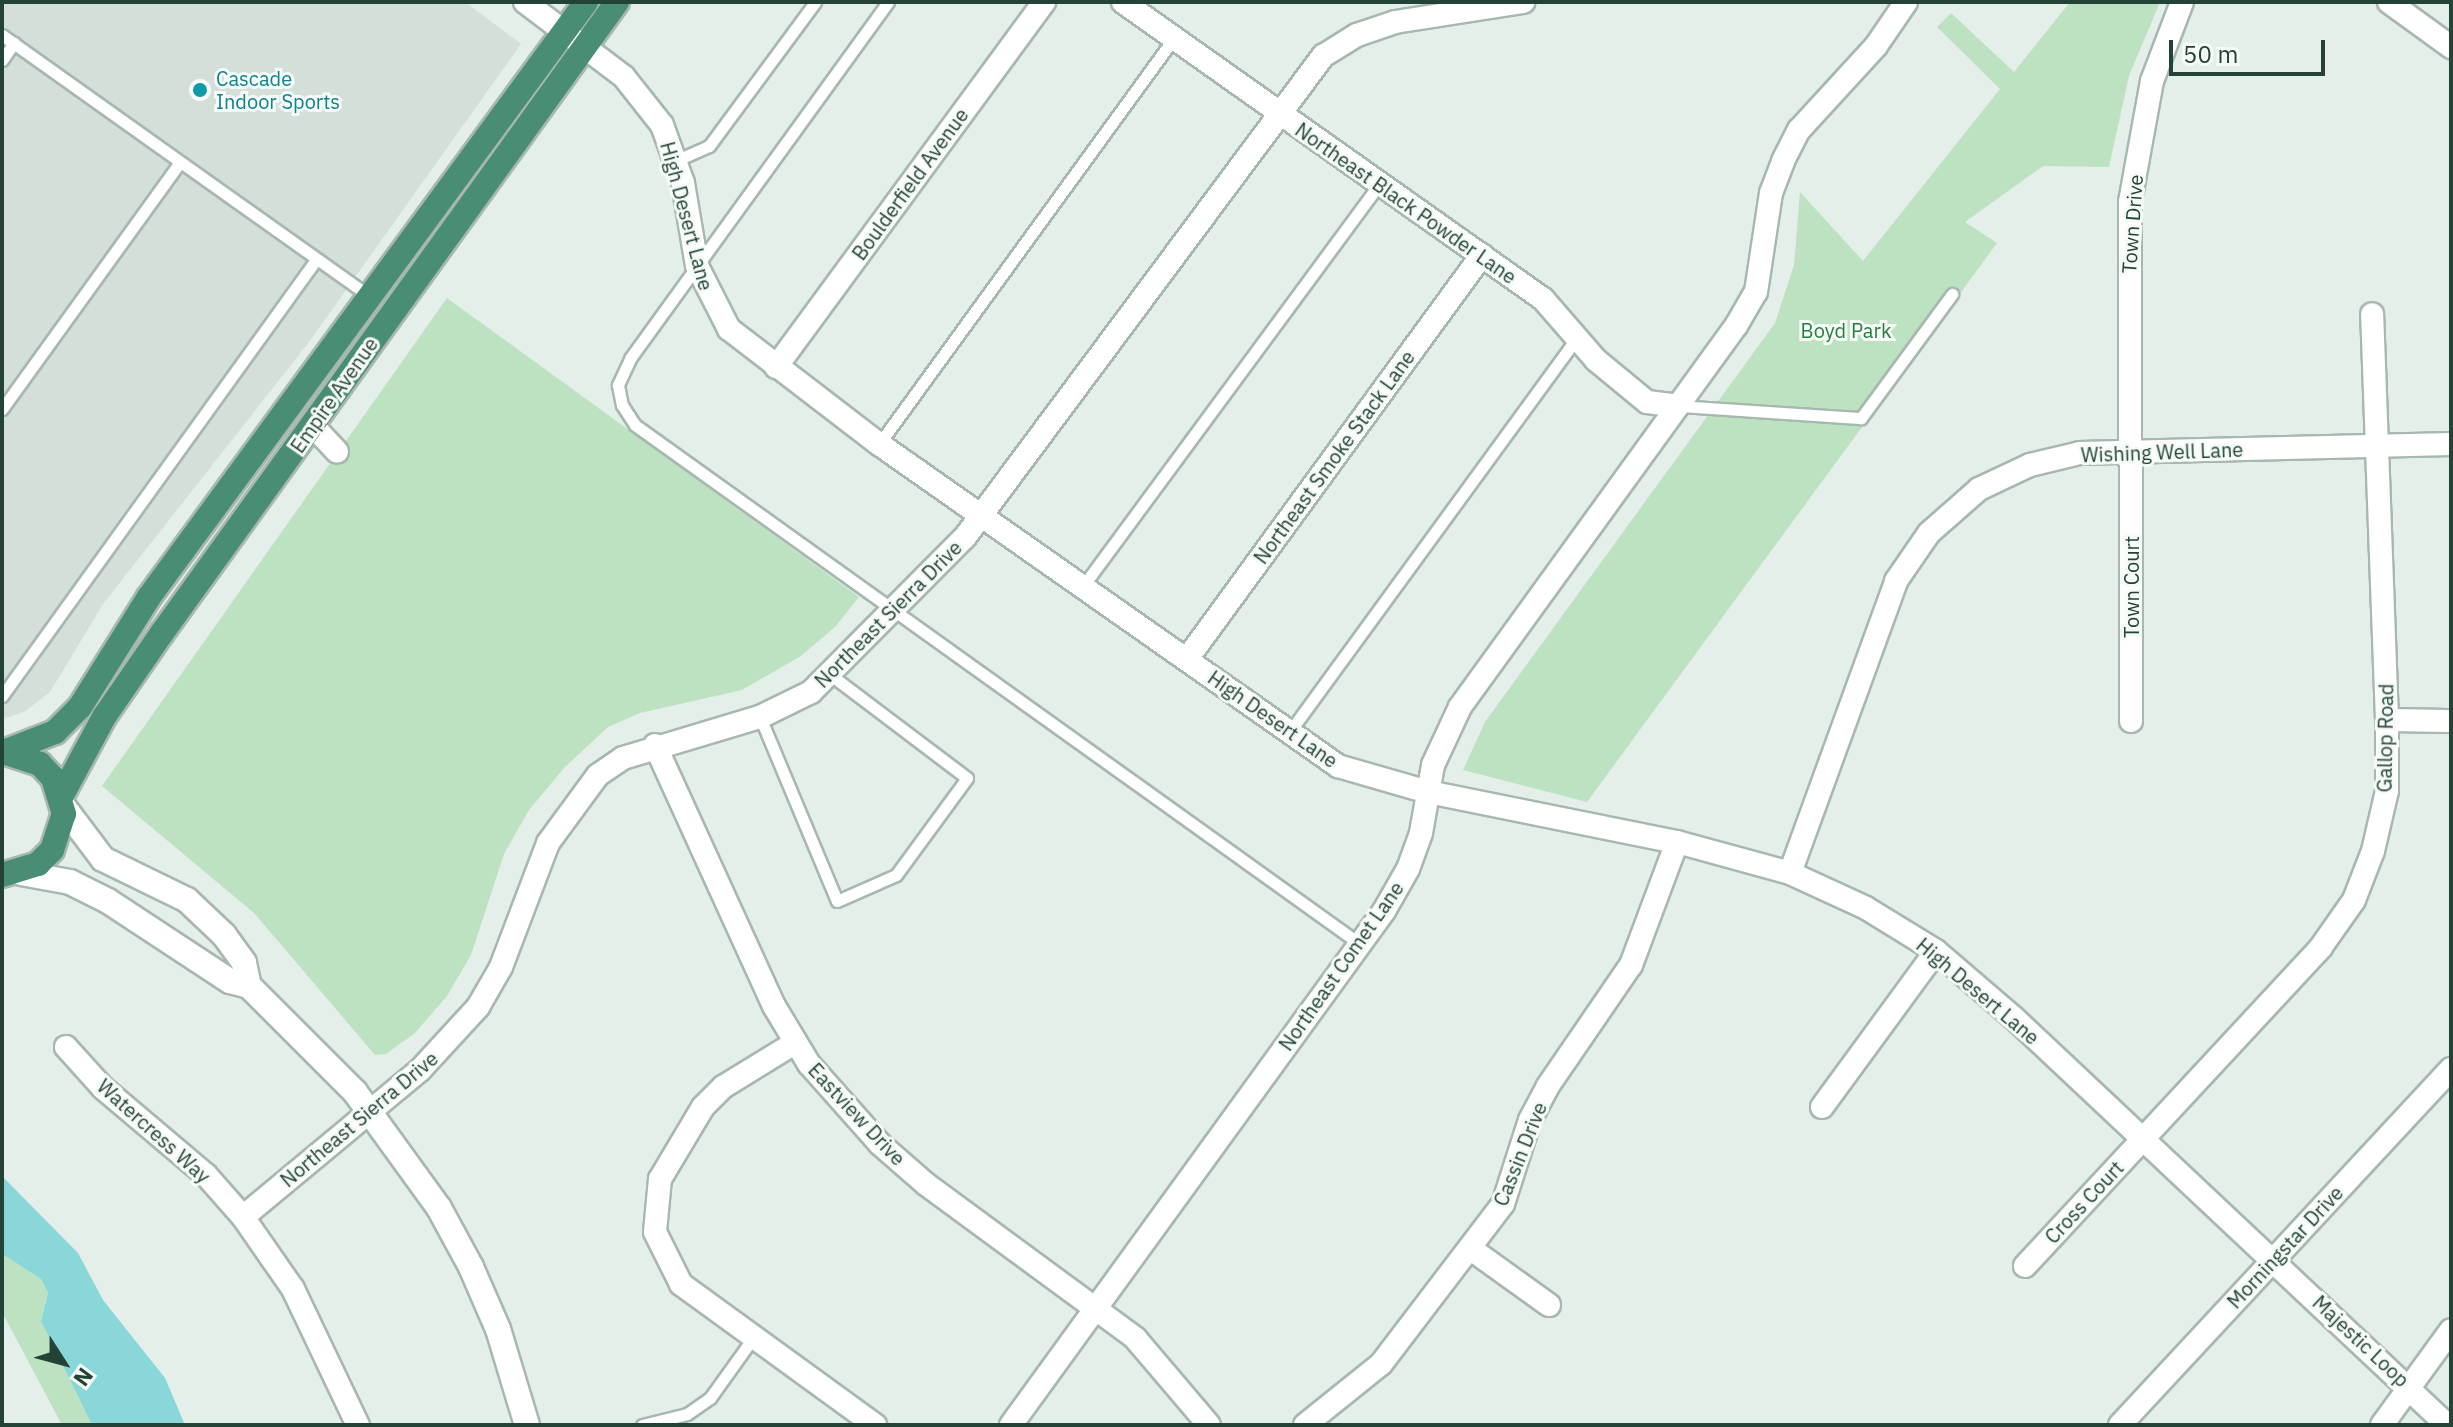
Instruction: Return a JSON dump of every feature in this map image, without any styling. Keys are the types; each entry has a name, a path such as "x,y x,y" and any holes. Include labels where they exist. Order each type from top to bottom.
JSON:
{"highway":[{"name":"Empire Avenue","path":"3,752 32,744 68,722 149,597 356,321 586,2"},
{"name":"Empire Avenue","path":"8,875 52,850 61,833 62,801 104,717 617,2"},
{"path":"313,426 313,398 345,356 356,321"},
{"path":"3,752 40,764 62,801"}],"main road":[{"path":"62,801 103,859 187,900 224,935 244,963 249,986"},
{"path":"8,875 70,882 108,901 230,981 249,986 371,1111 439,1208 471,1267 498,1329 527,1425"}],"street":[{"name":"High Desert Lane","path":"525,2 624,77 662,125 675,161 697,266 729,329 981,518 1338,766 1428,792 1677,842 1790,873 1866,908 1936,951 2144,1138 2273,1260"},
{"name":"Boulderfield Avenue","path":"776,367 1044,2"},
{"name":"Northeast Black Powder Lane","path":"1123,2 1377,187 1543,299 1577,337 1647,402 1678,406"},
{"name":"Northeast Sierra Drive","path":"243,1217 451,1040 478,1007 501,967 542,856 569,808 598,775 655,745 760,717 832,676 889,609 981,518 1276,113 1323,56 1357,35 1395,22 1523,2"},
{"name":"Northeast Comet Lane","path":"1011,1425 1360,944 1408,869 1441,741 1460,707 1678,406 1756,292 1771,193 1799,130 1876,46 1906,2"},
{"name":"Town Drive","path":"2131,453 2130,202 2152,81 2182,2"},
{"path":"2389,2 2451,47"},
{"name":"Northeast Smoke Stack Lane","path":"1187,659 1482,255"},
{"name":"Gallop Road","path":"2144,1138 2283,992 2354,900 2373,851 2387,791 2387,720 2380,444 2372,314"},
{"path":"313,426 337,452"},
{"name":"Wishing Well Lane","path":"1790,873 1896,581 1929,533 1979,489 2030,465 2080,453 2451,444"},
{"name":"Town Court","path":"2131,453 2131,721"},
{"path":"2387,720 2451,721"},
{"name":"Eastview Drive","path":"655,745 793,1044 842,1104 903,1165 1095,1307 1163,1365 1209,1425"},
{"name":"Cassin Drive","path":"1305,1425 1381,1364 1503,1204 1530,1120 1548,1086 1631,965 1677,842"},
{"path":"1822,1107 1936,951"},
{"path":"793,1044 723,1087 703,1107 660,1179 654,1206 655,1232 681,1284 875,1425"},
{"name":"Watercress Way","path":"66,1047 103,1088 196,1166 243,1217 293,1289 358,1425"},
{"name":"Morningstar Drive","path":"2120,1425 2451,1069"},
{"name":"Cross Court","path":"2025,1266 2144,1138"},
{"path":"1471,1249 1549,1305"},
{"name":"Majestic Loop","path":"2273,1260 2410,1386 2447,1425"},
{"path":"2382,1425 2451,1330"}],"lane":[{"path":"675,161 709,146 815,2"},
{"path":"888,2 630,359 618,385 622,405 635,425 889,609 918,623 1360,944"},
{"path":"2,35 315,261 372,297"},
{"path":"879,444 1174,38"},
{"path":"2,60 14,43"},
{"path":"2,409 179,164"},
{"path":"1083,586 1377,187"},
{"path":"2,696 315,261"},
{"path":"1678,406 1861,418 1952,294"},
{"path":"1288,734 1577,337"},
{"path":"760,717 837,901 896,875 967,778 832,676"},
{"path":"642,1425 687,1414 710,1398 753,1338"}],"shaded area":[{"path":"2,2 465,2 521,44 309,342 103,604 50,692 24,712 2,719"}],"green space":[{"name":"Boyd Park","path":"2070,2 2160,2 2129,76 2109,167 2043,166 1965,222 1997,243 1587,802 1463,770 1485,722 1775,323 1794,265 1800,192 1863,261 2000,89 1937,27 1951,13 2014,72"},
{"path":"447,298 859,597 835,627 801,656 742,690 640,713 608,727 565,767 529,810 504,854 471,955 447,996 415,1033 386,1054 375,1055 254,913 102,786"},
{"path":"2,1254 41,1279 48,1293 41,1321 92,1425 62,1425 2,1312"}],"water":[{"path":"2,1176 78,1253 103,1300 165,1378 185,1425 92,1425 41,1321 48,1293 41,1279 2,1254"}],"place":[{"name":"Cascade Indoor Sports","path":"200,90"}]}
